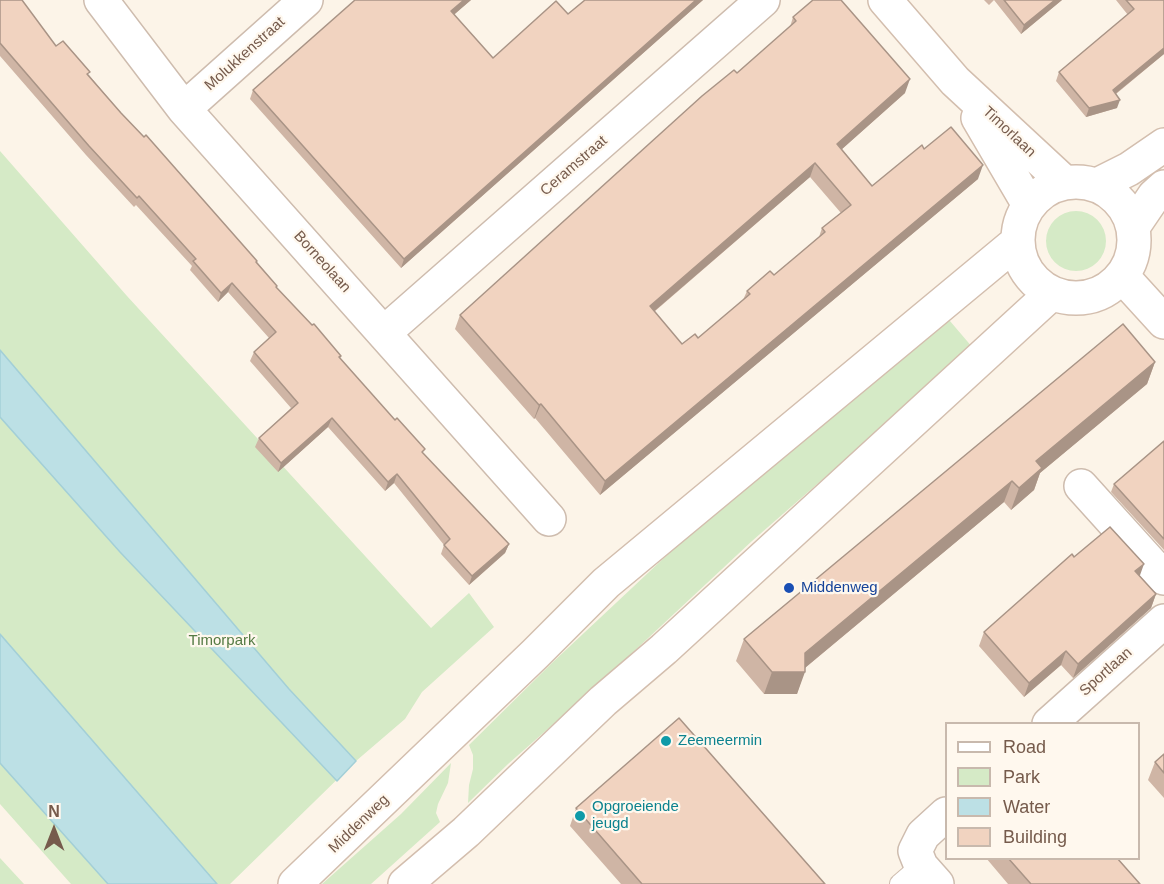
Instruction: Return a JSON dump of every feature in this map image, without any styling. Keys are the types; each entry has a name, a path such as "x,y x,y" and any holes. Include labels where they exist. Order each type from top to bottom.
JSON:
{"main road":[{"name":"Borneolaan","path":"101,0 184,109 385,332 549,519"},
{"name":"Molukkenstraat","path":"184,109 306,0"},
{"name":"Ceramstraat","path":"385,332 763,0"},
{"name":"Timorlaan","path":"885,0 955,81 1064,182"},
{"name":"Timorlaan","path":"955,81 1029,205"},
{"path":"1097,185 1129,169 1164,145"},
{"path":"1064,182 1085,182 1097,185 1116,197 1124,206 1133,227 1133,252 1122,276 1104,292 1092,296 1066,298 1041,287 1031,278 1019,255 1017,242 1021,219 1029,205 1044,191 1064,182"},
{"path":"1133,227 1154,196 1164,187"},
{"name":"Middenweg","path":"295,884 606,583 1017,242"},
{"path":"1122,276 1164,322"},
{"path":"405,884 466,832 603,701 664,649 1052,293"},
{"path":"1081,486 1164,578"},
{"name":"Sportlaan","path":"1050,722 1164,621"},
{"path":"919,878 915,851 923,835 945,815"}],"green space":[{"name":"Timorpark","path":"0,151 127,296 431,628 469,593 494,627 422,692 405,719 356,761 230,884 217,884 0,634"},
{"path":"1076,211 1093,216 1101,224 1106,241 1101,258 1093,266 1076,271 1059,266 1051,258 1046,241 1051,224 1059,216"},
{"path":"944,314 973,348 752,541 468,803 473,769 473,755 469,745 553,662 681,542"},
{"path":"0,763 108,884 71,884 0,804"},
{"path":"451,763 448,783 436,813 440,822 371,884 322,884 401,814"},
{"path":"0,858 24,884 0,884"}],"water":[{"path":"0,350 289,689 356,761 337,781 120,552 0,417"},
{"path":"0,634 217,884 108,884 0,763"}],"building":[{"path":"0,0 22,0 56,46 63,41 90,72 87,74 121,113 144,137 146,135 257,261 276,287 312,325 314,324 341,356 339,357 395,420 397,418 425,449 422,452 509,544 472,576 444,545 450,539 397,474 388,482 332,418 281,463 259,438 298,403 254,352 276,332 232,283 221,293 193,261 196,259 139,196 137,198 89,146 0,43"},
{"path":"355,0 464,0 451,11 493,58 556,1 568,14 585,0 696,0 404,259 253,90"},
{"path":"813,0 841,0 910,79 837,144 872,186 922,145 924,149 951,127 983,165 605,481 541,404 539,405 460,315 702,96 734,70 737,73 796,21 793,17","holes":["815,163 851,205 822,228 825,232 774,275 770,271 747,291 750,294 698,338 695,334 682,344 650,306"]},
{"path":"1004,0 1055,0 1024,25"},
{"path":"1126,0 1164,0 1164,48 1113,90 1120,100 1089,108 1059,72 1134,9"},
{"path":"1123,324 1155,362 1036,461 1042,468 1019,488 1012,481 805,653 805,672 772,672 744,639"},
{"path":"1164,441 1164,539 1114,484"},
{"path":"1110,527 1144,564 1135,571 1156,594 1078,664 1066,651 1029,683 984,632 1072,554 1074,557"},
{"path":"679,718 825,884 642,884 576,808"},
{"path":"1164,754 1164,773 1155,762"},
{"path":"1010,860 1119,860 1140,884 1031,884"}],"place":[{"name":"Middenweg","path":"789,588"},
{"name":"Zeemeermin","path":"666,741"},
{"name":"Opgroeiende jeugd","path":"580,816"}]}
